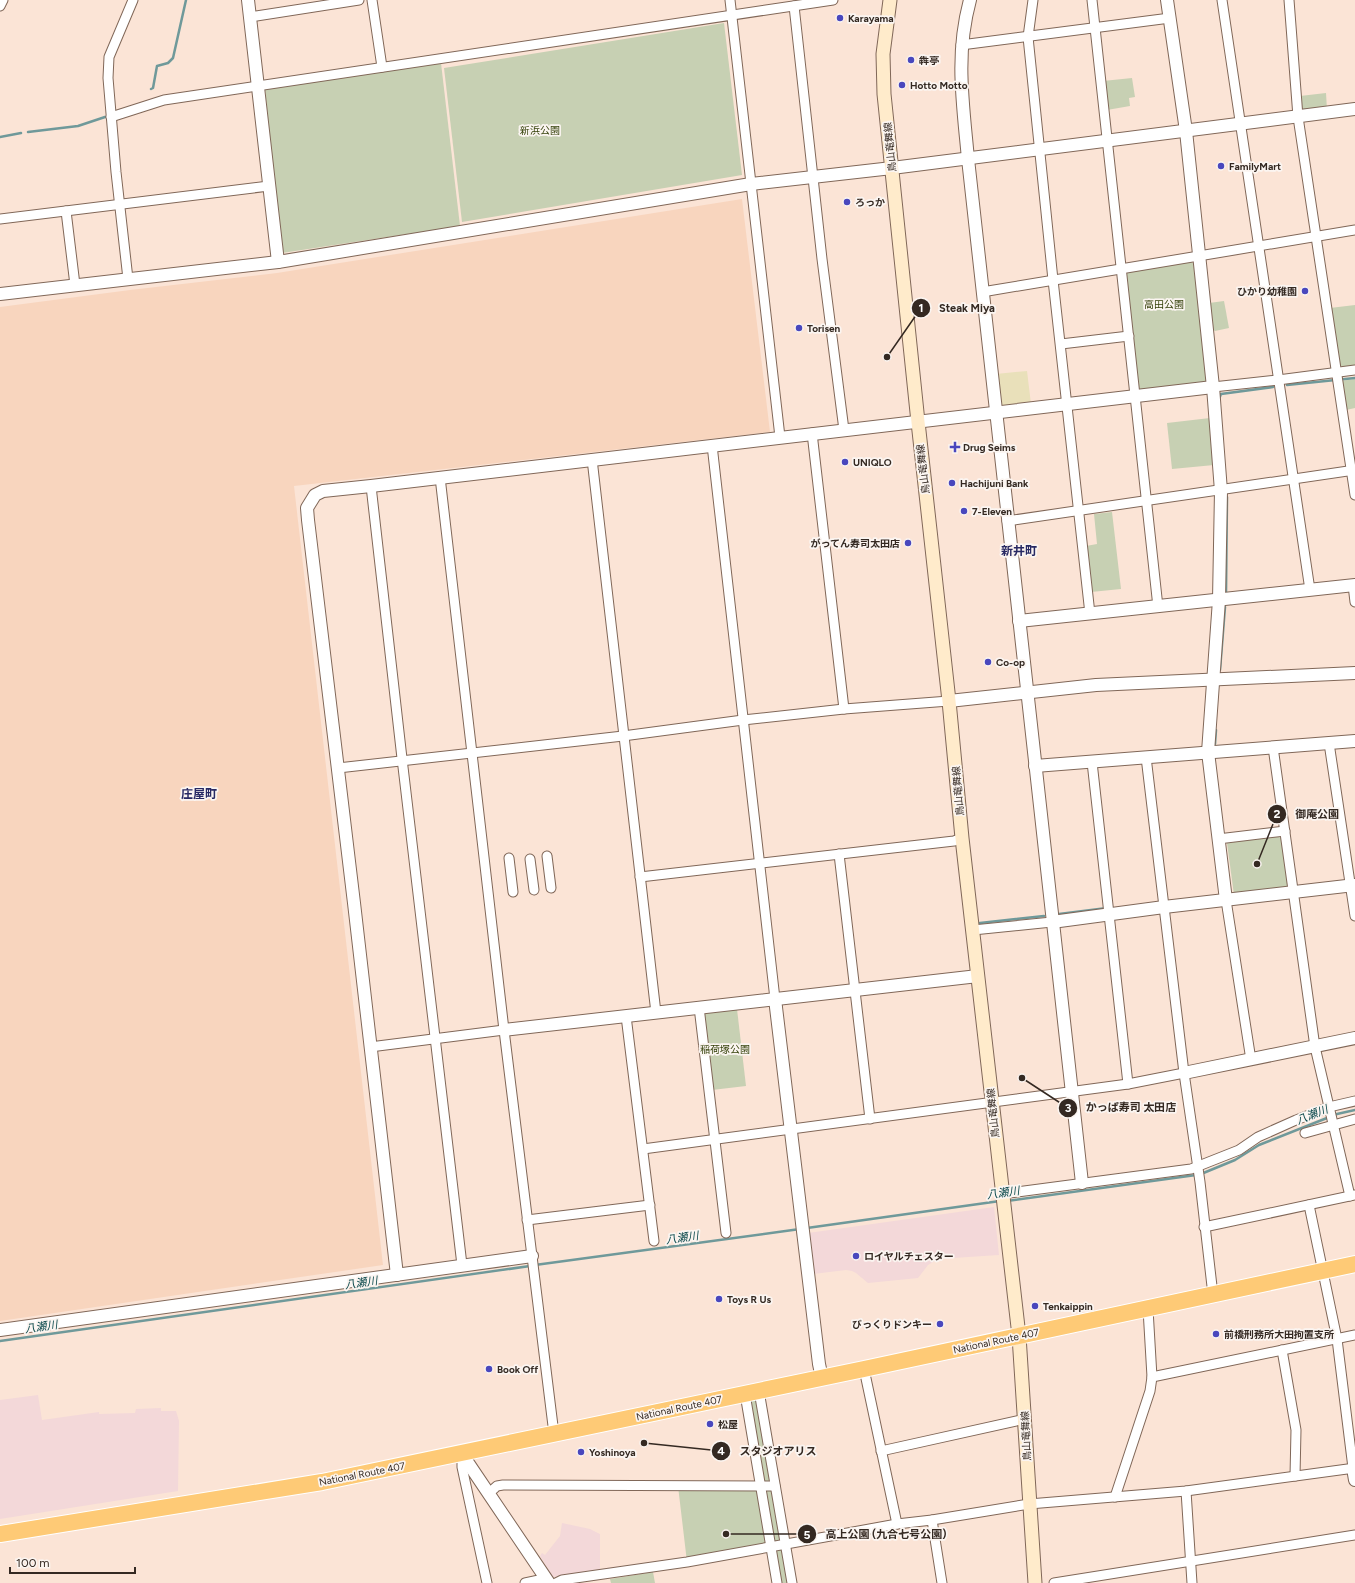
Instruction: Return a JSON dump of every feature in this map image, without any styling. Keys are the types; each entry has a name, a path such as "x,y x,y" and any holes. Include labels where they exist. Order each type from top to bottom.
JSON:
{"highway":[{"name":"National Route 407","path":"0,1534 322,1482 462,1454 1355,1264"}],"main road":[{"name":"鳥山竜舞線","path":"890,0 883,54 884,94 949,701 962,838 1019,1336 1035,1583"}],"street":[{"path":"0,6 2,0"},
{"path":"128,279 108,78 109,57 132,0"},
{"path":"248,0 278,262"},
{"path":"250,16 359,0"},
{"path":"372,0 382,67"},
{"path":"730,0 780,437"},
{"path":"111,117 164,100 833,0"},
{"path":"970,0 961,45 961,90 982,292 1082,1183"},
{"path":"1033,0 1028,37 1090,614"},
{"path":"1092,0 1158,607"},
{"path":"1167,0 1186,131 1213,387 1221,491 1219,600 1208,752 1226,900 1250,1060"},
{"path":"1222,0 1310,590"},
{"path":"1289,0 1298,117 1353,470 1355,495"},
{"path":"794,6 844,430"},
{"path":"961,45 1170,18"},
{"path":"0,294 278,262 751,184 968,159 1355,109"},
{"path":"0,219 269,186"},
{"path":"66,211 75,285"},
{"path":"982,292 1355,230"},
{"path":"1061,344 1129,336"},
{"path":"397,1275 307,508 315,495 323,491 812,433 1067,405 1355,370"},
{"path":"812,433 844,709"},
{"path":"712,445 774,999 802,1230 822,1378"},
{"path":"592,459 656,1013"},
{"path":"1008,522 1353,470"},
{"path":"440,478 504,1030 554,1434"},
{"path":"371,486 462,1265"},
{"path":"1019,621 1354,585 1355,602"},
{"path":"338,768 623,736 743,720 844,709 949,701 1096,685 1355,673"},
{"path":"1036,766 1355,741"},
{"path":"1329,743 1353,885 1355,916"},
{"path":"1204,1227 1352,1196 1329,1109 1315,1047 1273,747"},
{"path":"1146,757 1184,1073 1198,1167 1213,1295"},
{"path":"1092,762 1128,1084"},
{"path":"1218,840 1285,831"},
{"path":"640,877 954,841 962,838"},
{"path":"839,854 870,1119"},
{"path":"547,856 551,888"},
{"path":"509,858 513,892"},
{"path":"530,859 534,890"},
{"path":"973,930 1052,922 1164,907 1353,885"},
{"path":"370,1047 699,1007 978,976"},
{"path":"699,1007 726,1233"},
{"path":"626,1016 654,1241"},
{"path":"643,1149 791,1130 992,1101 1128,1084 1355,1038"},
{"path":"1003,1198 1082,1183 1192,1170 1239,1150 1258,1137 1329,1109 1355,1101"},
{"path":"1305,1132 1333,1123 1355,1119"},
{"path":"527,1220 650,1205"},
{"path":"556,1583 562,1580 687,1562 897,1524 932,1520 1029,1504 1186,1491 1295,1476 1354,1472 1337,1339 1309,1205"},
{"path":"0,1330 462,1265 533,1262"},
{"path":"1116,1497 1150,1391 1152,1377 1148,1309"},
{"path":"1152,1377 1355,1335"},
{"path":"1282,1350 1296,1430 1295,1476"},
{"path":"864,1369 897,1524"},
{"path":"752,1392 760,1486 777,1583"},
{"path":"752,1392 775,1486 792,1583"},
{"path":"881,1451 1025,1419"},
{"path":"462,1454 547,1580"},
{"path":"462,1454 462,1467 487,1583"},
{"path":"468,1494 476,1488 488,1491 503,1485 775,1486"},
{"path":"1186,1491 1192,1583"},
{"path":"932,1520 942,1583"},
{"path":"1054,1583 1355,1535"},
{"path":"525,1583 547,1580"}],"shaded area":[{"path":"742,199 770,432 294,486 383,1265 0,1321 0,307 277,273"},
{"path":"994,1207 999,1255 938,1259 928,1265 918,1278 868,1283 856,1273 846,1270 813,1274 808,1233"},
{"path":"38,1395 42,1420 99,1412 99,1414 135,1413 136,1409 161,1408 161,1411 176,1411 179,1421 178,1491 0,1519 0,1400"},
{"path":"562,1523 590,1529 600,1534 600,1570 553,1577 540,1556 542,1553 545,1555 560,1536"}],"green space":[{"name":"新浜公園","path":"724,23 742,175 462,222 444,68"},
{"path":"441,63 460,226 282,253 265,89"},
{"path":"1132,78 1135,97 1129,98 1130,106 1107,110 1103,81"},
{"path":"1326,93 1327,110 1304,113 1300,109 1300,96"},
{"name":"高田公園","path":"1191,262 1195,264 1207,378 1204,384 1142,391 1138,388 1125,275 1127,272"},
{"path":"1224,301 1229,328 1215,331 1211,328 1209,303"},
{"path":"1355,305 1355,366 1344,367 1338,365 1330,308"},
{"path":"1355,379 1355,408 1346,410 1341,381"},
{"path":"1210,418 1214,465 1172,469 1167,423"},
{"path":"1112,512 1121,589 1091,592 1086,546 1097,544 1094,514"},
{"path":"1277,836 1281,838 1288,885 1286,888 1234,895 1227,843"},
{"name":"稲荷塚公園","path":"737,1009 746,1086 712,1090 703,1013"},
{"path":"759,1391 791,1583 776,1583 770,1546 687,1562 678,1486 760,1486 745,1394"},
{"path":"653,1572 655,1583 611,1583 610,1579"}],"sand":[{"path":"1027,371 1031,404 1004,407 1000,405 996,374"}],"waterway":[{"path":"151,89 153,88 157,66 168,63 173,58 186,0"},
{"path":"28,132 78,126 105,117"},
{"path":"0,137 21,133"},
{"path":"1287,385 1355,378"},
{"path":"1219,399 1221,394 1273,387"},
{"path":"1226,594 1227,497"},
{"path":"1220,670 1225,607"},
{"path":"1215,744 1216,730"},
{"path":"1059,914 1107,908"},
{"path":"980,923 1044,916"},
{"name":"八瀬川","path":"1201,1174 1235,1160 1259,1145 1337,1114 1355,1110"},
{"name":"八瀬川","path":"1007,1201 1196,1175"},
{"name":"八瀬川","path":"807,1228 1000,1201"},
{"name":"八瀬川","path":"535,1265 800,1229"},
{"name":"八瀬川","path":"0,1341 530,1266"}],"place":[{"name":"Karayama","path":"840,18"},
{"name":"犇亭","path":"911,60"},
{"name":"Hotto Motto","path":"902,85"},
{"name":"FamilyMart","path":"1221,166"},
{"name":"ろっか","path":"847,202"},
{"name":"ひかり幼稚園","path":"1305,291"},
{"name":"Torisen","path":"799,328"},
{"name":"Steak Miya","path":"887,357"},
{"name":"Drug Seims","path":"955,447"},
{"name":"UNIQLO","path":"845,462"},
{"name":"Hachijuni Bank","path":"952,483"},
{"name":"7-Eleven","path":"964,511"},
{"name":"がってん寿司太田店","path":"908,543"},
{"name":"Co-op","path":"988,662"},
{"name":"御庵公園","path":"1257,864"},
{"name":"かっぱ寿司 太田店","path":"1022,1078"},
{"name":"ロイヤルチェスター","path":"856,1256"},
{"name":"Toys R Us","path":"719,1299"},
{"name":"Tenkaippin","path":"1035,1306"},
{"name":"びっくりドンキー","path":"940,1324"},
{"name":"前橋刑務所大田拘置支所","path":"1216,1334"},
{"name":"Book Off","path":"489,1369"},
{"name":"松屋","path":"710,1424"},
{"name":"スタジオアリス","path":"644,1443"},
{"name":"Yoshinoya","path":"581,1452"},
{"name":"高上公園 (九合七号公園)","path":"726,1534"}],"district":[{"name":"新井町","path":"1019,551"},
{"name":"庄屋町","path":"199,794"}]}
